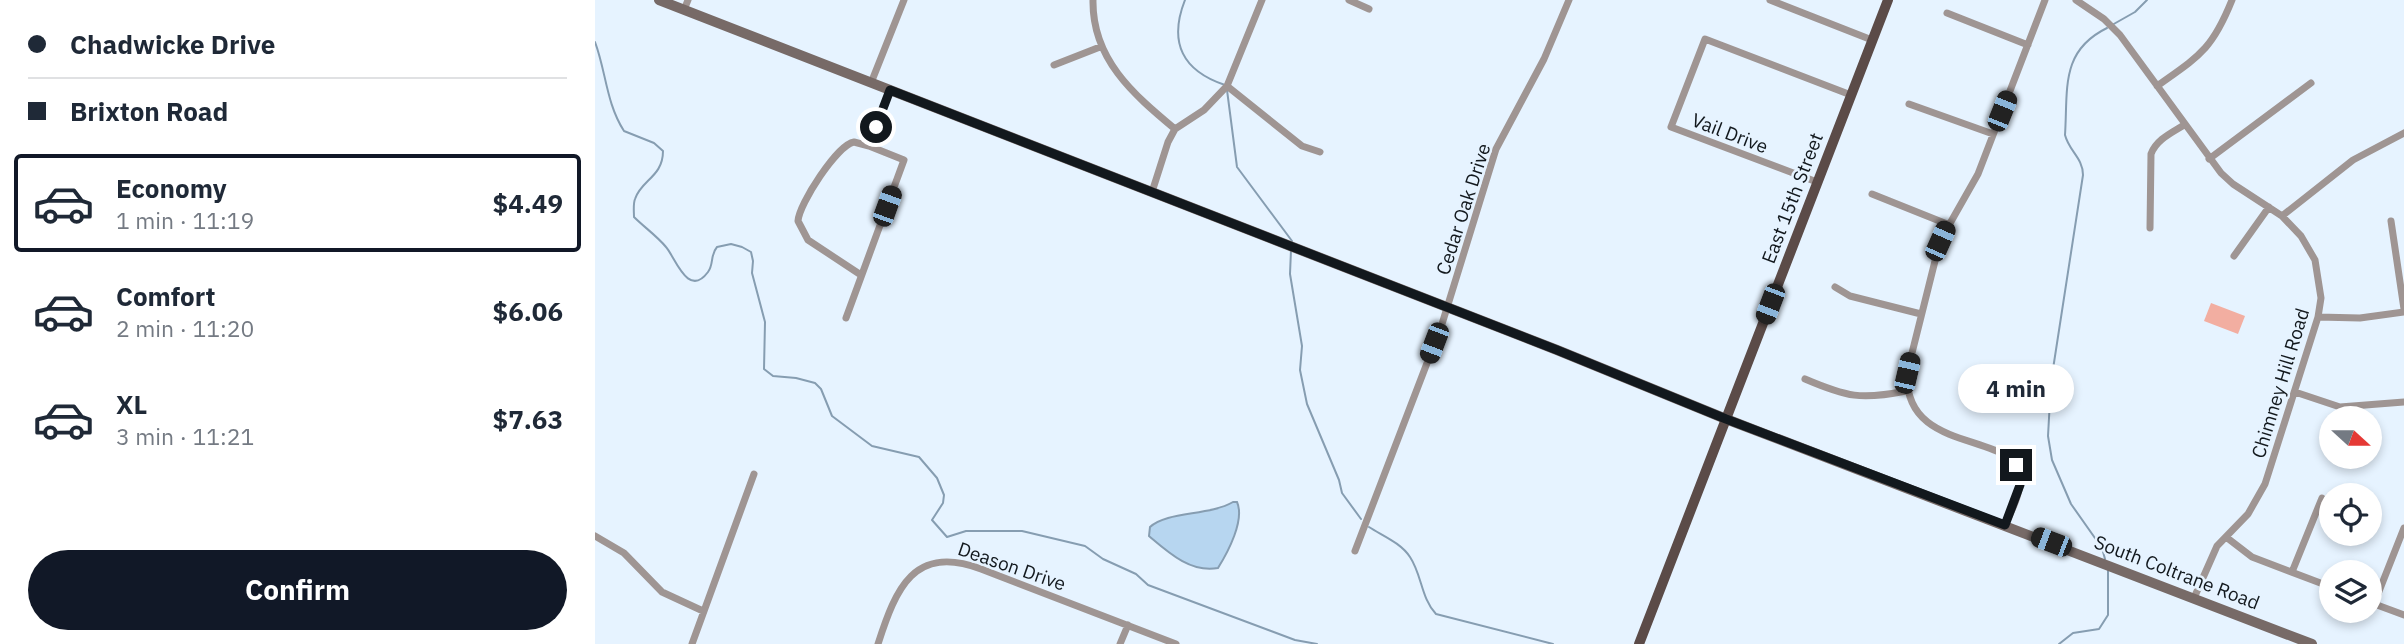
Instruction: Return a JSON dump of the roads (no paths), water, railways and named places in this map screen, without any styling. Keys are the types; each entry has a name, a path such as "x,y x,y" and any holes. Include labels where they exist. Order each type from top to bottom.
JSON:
{"main road":[{"name":"South Coltrane Road","path":"659,0 686,5 871,83 1447,307 1726,419 2312,644"},
{"name":"East 15th Street","path":"1639,644 1888,0"}],"street":[{"path":"871,83 904,0"},
{"path":"1093,0 1100,47 1112,68 1131,90 1175,129"},
{"path":"1152,192 1168,142 1175,129 1204,110 1225,88 1262,0"},
{"path":"1349,0 1369,9"},
{"name":"Cedar Oak Drive","path":"1355,551 1447,307 1496,149 1544,59 1569,0"},
{"path":"1770,0 1872,40"},
{"path":"2005,525 2020,485 2016,465 2002,453 1926,422 1918,415 1906,391 1907,373 1940,241 1947,224 1971,189 2045,0"},
{"name":"Chimney Hill Road","path":"2076,0 2104,19 2120,35 2209,159 2234,184 2281,216 2301,236 2315,260 2320,281 2319,317 2265,484 2248,513 2210,557 2194,598"},
{"path":"2157,86 2199,56 2216,38 2232,0"},
{"path":"1947,13 2028,45"},
{"name":"Vail Drive","path":"1817,183 1671,127 1705,39 1851,95"},
{"path":"1054,65 1100,47"},
{"path":"2209,159 2311,83"},
{"path":"1225,88 1302,146 1320,152"},
{"path":"869,146 890,90"},
{"path":"1909,104 1993,134"},
{"path":"2150,228 2151,154 2163,139 2184,125"},
{"path":"2281,216 2353,160 2404,133"},
{"path":"846,318 862,275 904,160 854,142 842,147 803,204 798,221 808,240 862,275"},
{"path":"1873,194 1947,224"},
{"path":"2234,256 2269,207"},
{"path":"2319,317 2360,318 2404,310 2391,221"},
{"path":"1835,287 1850,296 1921,314"},
{"path":"1805,379 1847,396 1864,398 1906,391"},
{"path":"2295,392 2340,407 2404,402"},
{"path":"692,644 754,474"},
{"path":"2292,572 2319,505"},
{"path":"2382,580 2404,528"},
{"path":"595,536 624,553 661,592 703,611"},
{"path":"2227,537 2252,557 2319,582"},
{"name":"Deason Drive","path":"878,644 890,610 902,588 919,569 940,560 966,563 1176,644"},
{"path":"2382,607 2404,615"},
{"path":"1120,644 1128,625"}],"water":[{"path":"1237,502 1239,509 1237,527 1231,545 1218,568 1190,565 1149,536 1150,527 1157,522 1212,510"}],"waterway":[{"path":"1185,0 1178,29 1183,53 1199,72 1225,85"},
{"path":"2112,25 2135,12 2147,0"},
{"path":"2105,559 2102,548 2071,504 2052,460 2048,436 2051,382 2083,175 2081,164 2065,135 2069,73 2081,48 2107,28"},
{"path":"595,42 613,109 624,131 654,143 663,151 656,173 635,199 634,217 659,239 683,273 694,281 701,279 708,272 717,247 731,244 751,252 752,273 765,322 764,369 773,376 815,383 821,389 832,416 872,446 919,457 937,478 944,495 943,503 932,520 947,537 966,531 1022,531 1085,546 1103,559 1136,574 1148,585 1295,640 1317,644"},
{"path":"1227,90 1237,167 1292,241"},
{"path":"1291,250 1290,274 1302,346 1300,370 1307,404 1342,493 1361,519"},
{"path":"1369,527 1406,552 1414,564 1427,601 1436,614 1553,644"},
{"path":"2059,644 2073,633 2099,629 2108,615 2108,571"}]}
